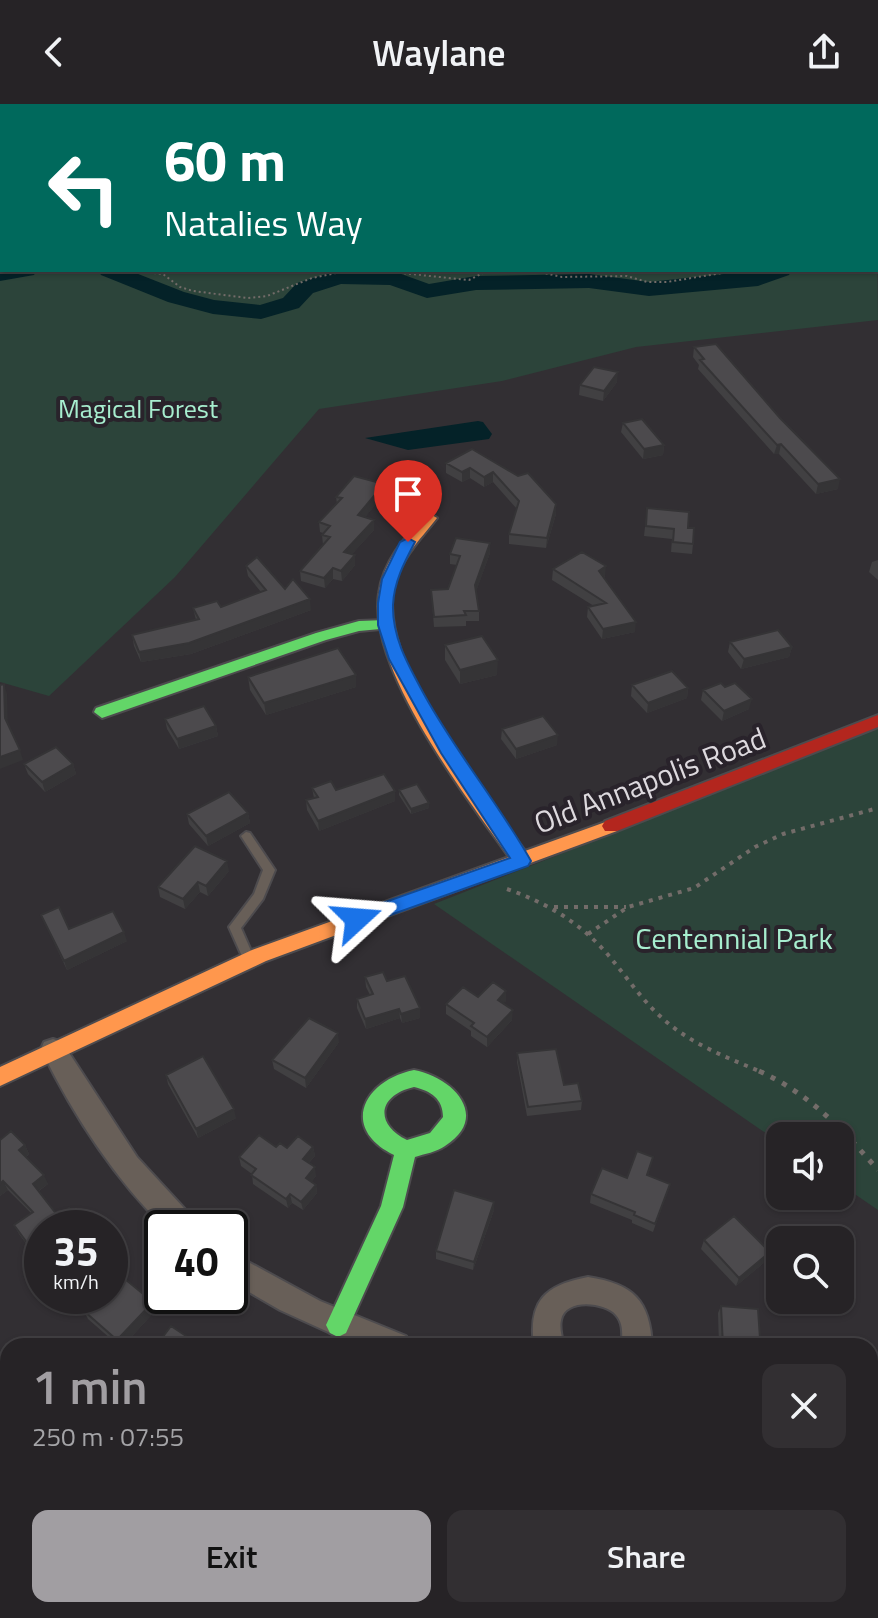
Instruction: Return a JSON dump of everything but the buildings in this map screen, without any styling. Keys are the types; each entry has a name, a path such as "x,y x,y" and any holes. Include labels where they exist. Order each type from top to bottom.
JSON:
{"street":[{"path":"430,518 396,561 387,591 386,625 397,659 447,749 522,861"},
{"path":"102,712 340,630 386,625"},
{"name":"Old Annapolis Road","path":"0,1077 53,1049 298,940 522,861 878,721"},
{"path":"53,1049 108,1144 166,1210"},
{"path":"410,1078 427,1079 442,1088 451,1099 454,1114 450,1129 445,1137 427,1148 406,1150 380,1137 372,1120 373,1104 381,1091 393,1082 410,1078"},
{"path":"338,1325 392,1207 406,1150"},
{"path":"248,1277 281,1298 374,1338"},
{"path":"546,1338 548,1317 555,1303 570,1292 588,1288 608,1292 622,1302 635,1321 636,1338"}],"lane":[{"path":"246,836 269,870 259,896 235,927 249,960"}],"path":[{"path":"146,272 163,274 180,287 193,291 248,298 267,296 312,278 341,272"},
{"path":"391,272 469,280 483,273 498,272"},
{"path":"538,272 562,277 627,276 657,282 736,272"},
{"path":"551,907 628,907 694,888 755,847 783,834 878,808"},
{"path":"476,878 543,901 588,934 636,991 672,1027 714,1052 758,1069 797,1091 832,1118 878,1170"},
{"path":"588,934 628,907"}],"green space":[{"name":"Magical Forest","path":"0,272 877,272 878,320 636,347 502,381 319,409 175,577 49,696 0,682"},
{"name":"Centennial Park","path":"878,729 878,1210 854,1194 854,1122 766,1122 766,1133 434,904"}],"water":[{"path":"483,422 492,434 489,439 408,450 365,438"}],"waterway":[{"path":"0,274 13,272"},
{"path":"114,272 176,297 213,307 261,312 291,303 305,288 339,277 393,278 427,291 476,283 589,281 649,289 758,279 776,272"}],"traffic: fast":[{"path":"102,712 321,636 359,626 386,625"},
{"path":"338,1325 392,1207 406,1150 384,1138 375,1126 373,1113 377,1100 386,1089 399,1082 414,1079 430,1082 451,1100 454,1113 452,1126 437,1140 406,1150"}],"traffic: slow":[{"path":"430,518 407,546 389,579 385,603 389,634 400,667 437,738 522,861"},
{"path":"0,1077 259,955 611,826"}],"traffic: jam":[{"path":"611,826 878,721"}],"route":[{"path":"357,919 522,861 447,749 397,659 386,625 385,603 389,579 408,542"}]}
